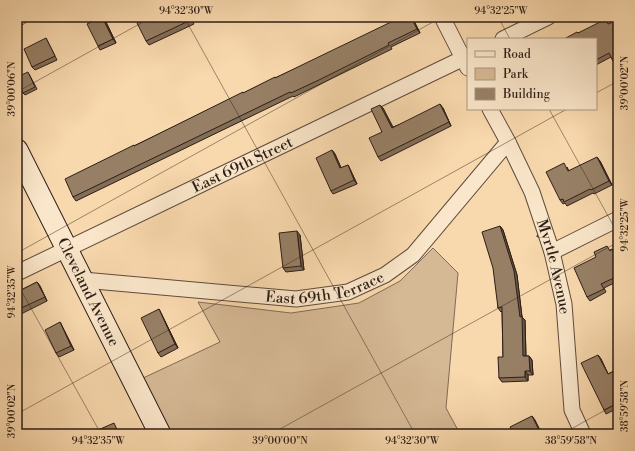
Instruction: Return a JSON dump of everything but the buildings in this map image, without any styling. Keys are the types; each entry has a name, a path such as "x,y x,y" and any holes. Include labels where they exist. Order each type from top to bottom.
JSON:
{"main road":[{"name":"Cleveland Avenue","path":"17,150 160,434"}],"street":[{"path":"442,17 466,60"},
{"path":"505,38 548,17"},
{"name":"East 69th Street","path":"17,273 466,60"},
{"name":"Myrtle Avenue","path":"491,110 532,192 552,252 564,304 572,410 583,434"},
{"name":"East 69th Terrace","path":"82,280 296,298 348,292 385,275 413,255 508,142"},
{"path":"552,252 618,219"}],"green space":[{"path":"433,248 458,273 446,408 460,434 170,434 141,379 220,342 198,302 291,313 359,303 400,281"}]}
